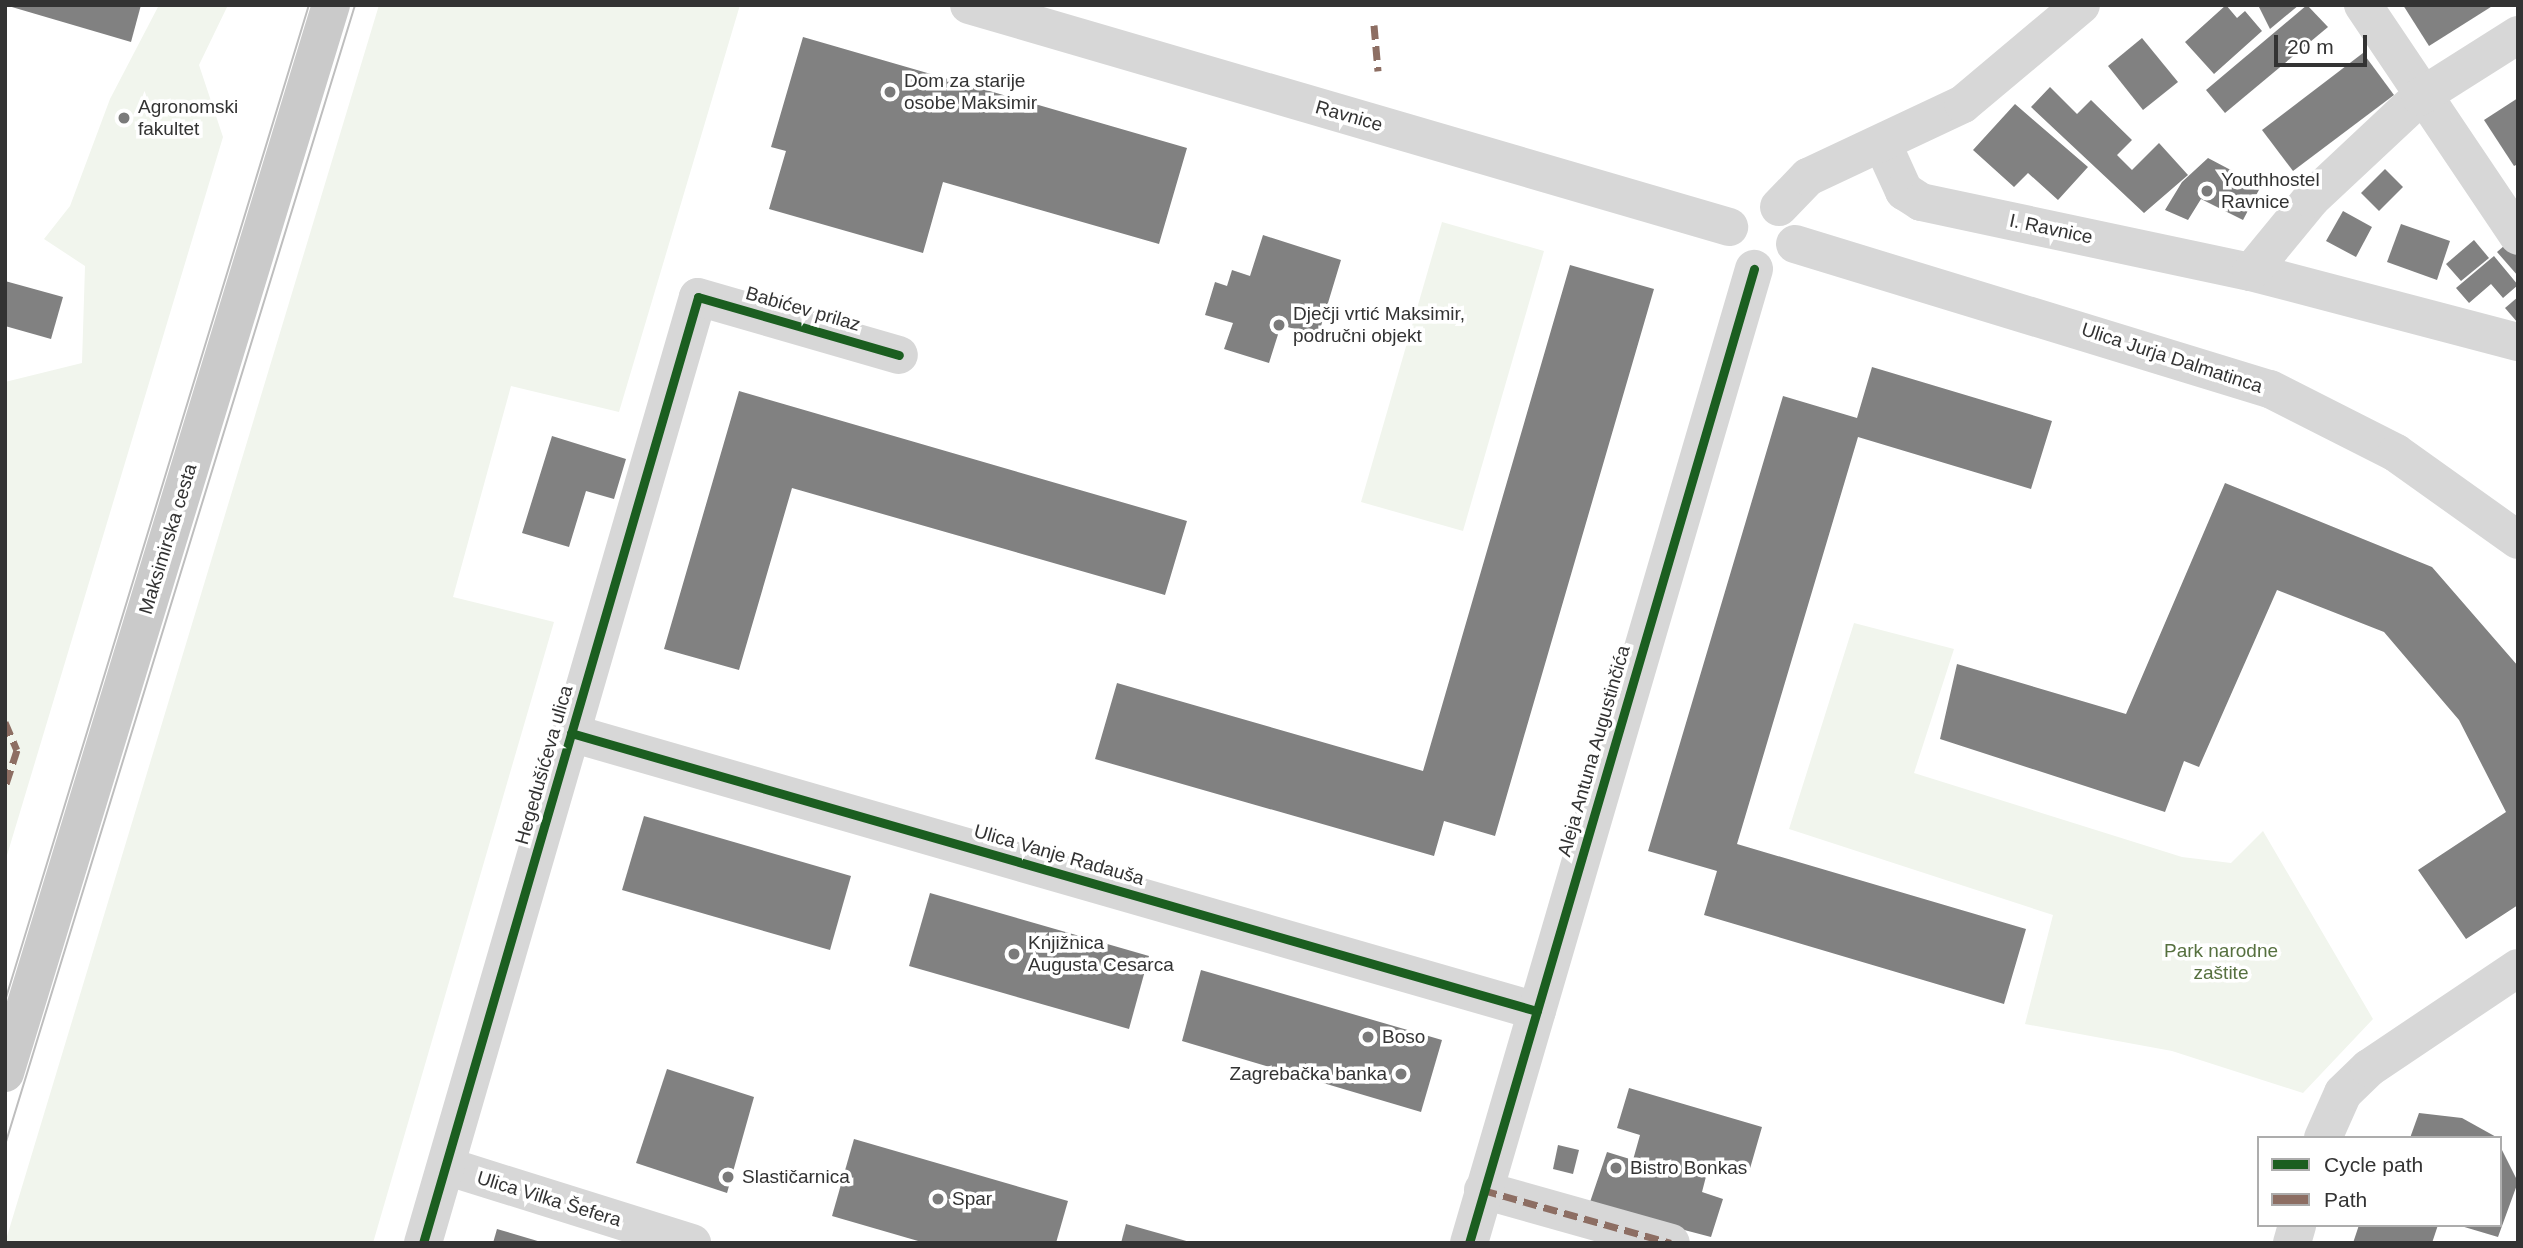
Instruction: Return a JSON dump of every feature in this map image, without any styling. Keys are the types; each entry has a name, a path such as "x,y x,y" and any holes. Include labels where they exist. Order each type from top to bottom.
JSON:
{"main road":[{"name":"Maksimirska cesta","path":"5,1073 331,5"}],"street":[{"name":"Ravnice","path":"969,5 1729,227"},
{"path":"1779,207 1808,177 1883,145 1963,104 2081,5"},
{"path":"2363,5 2420,97 2518,236"},
{"path":"2251,272 2311,199 2420,97 2518,35"},
{"name":"I. Ravnice","path":"1883,145 1905,191 1921,202 2251,272 2518,341"},
{"path":"1749,205 1779,207 1793,223 1795,244 1775,268 1754,269 1730,249 1729,227 1749,205"},
{"name":"Ulica Jurja Dalmatinca","path":"1795,244 2270,389 2396,453 2518,540"},
{"name":"Aleja Antuna Augustinčića","path":"1469,1243 1754,269"},
{"name":"Babićev prilaz","path":"698,297 899,355"},
{"name":"Hegedušićeva ulica","path":"423,1243 698,297"},
{"name":"Ulica Vanje Radauša","path":"571,733 1537,1011"},
{"path":"2324,1136 2343,1093 2368,1068 2518,968"},
{"name":"Ulica Vilka Šefera","path":"446,1167 692,1243"},
{"path":"1483,1190 1671,1243"}],"green space":[{"path":"159,5 228,5 199,65 223,137 5,862 5,382 82,363 85,266 44,239 70,206 110,99"},
{"path":"379,5 740,5 619,412 511,386 453,597 554,622 373,1243 5,1243"},
{"path":"1442,222 1544,251 1463,531 1361,502"},
{"name":"Park narodne zaštite","path":"1854,623 1954,649 1914,773 2182,857 2231,863 2263,831 2373,1019 2303,1093 2172,1051 2025,1024 2053,915 1789,829"}],"building":[{"path":"5,5 141,5 131,42"},
{"path":"2226,5 2237,18 2245,11 2262,31 2214,74 2185,42"},
{"path":"2258,5 2299,5 2270,29"},
{"path":"2307,5 2328,27 2225,113 2206,90"},
{"path":"2403,5 2494,5 2429,46"},
{"name":"Dom za starije osobe Maksimir","path":"803,37 1187,148 1159,244 943,182 923,253 769,209 786,151 771,147"},
{"path":"2142,38 2178,82 2143,110 2108,66"},
{"path":"2363,53 2394,95 2293,171 2262,130"},
{"path":"2050,87 2077,114 2091,100 2132,140 2117,155 2132,170 2159,143 2188,175 2144,213 2031,107"},
{"path":"2518,98 2518,164 2514,166 2484,120"},
{"path":"2015,104 2088,167 2058,200 2028,173 2014,187 1973,150"},
{"path":"2208,158 2261,186 2243,220 2201,199 2188,220 2165,210 2182,182"},
{"path":"2385,169 2403,187 2379,211 2361,193"},
{"path":"2343,211 2372,227 2356,257 2326,241"},
{"path":"2401,224 2450,241 2437,280 2387,262"},
{"path":"1263,235 1341,260 1318,336 1281,325 1269,363 1224,349 1233,323 1205,315 1215,282 1227,286 1232,270 1250,276"},
{"path":"2512,239 2518,245 2518,276 2497,252"},
{"path":"2474,240 2489,258 2461,281 2446,264"},
{"path":"2494,256 2518,285 2503,298 2491,284 2469,303 2456,288"},
{"path":"1570,265 1654,289 1495,836 1444,821 1434,856 1095,759 1117,683 1423,771"},
{"path":"5,281 63,297 51,339 5,326"},
{"path":"2518,297 2518,323 2505,308"},
{"path":"1872,367 2052,421 2031,489 1858,437 1737,844 2026,929 2004,1004 1704,915 1717,871 1648,851 1783,396 1857,418"},
{"path":"739,391 1187,521 1165,595 792,488 739,670 664,649"},
{"path":"552,436 626,459 614,499 586,491 569,547 522,533"},
{"path":"2225,483 2432,567 2518,666 2518,905 2466,939 2418,870 2506,812 2459,720 2384,632 2277,590 2199,767 2184,761 2165,812 1940,739 1957,664 2126,714"},
{"path":"644,816 851,876 830,950 622,890"},
{"path":"930,893 1149,956 1129,1029 909,966"},
{"path":"1201,970 1442,1040 1421,1112 1182,1041"},
{"path":"667,1069 754,1097 727,1193 636,1163"},
{"path":"1629,1088 1762,1127 1749,1172 1710,1161 1702,1192 1723,1199 1711,1237 1589,1205 1607,1152 1633,1160 1640,1135 1617,1128"},
{"path":"2419,1113 2462,1118 2494,1136 2411,1136"},
{"path":"854,1139 1068,1201 1056,1243 925,1243 832,1216"},
{"path":"1558,1145 1579,1150 1573,1174 1553,1169"},
{"path":"2502,1150 2518,1182 2502,1226"},
{"path":"1126,1224 1190,1242 1190,1243 1121,1243"},
{"path":"2358,1227 2437,1227 2432,1243 2353,1243"},
{"path":"2464,1227 2502,1227 2498,1237"},
{"path":"497,1229 541,1242 541,1243 493,1243"}],"tram line":[{"path":"5,1001 309,5"},
{"path":"5,1145 355,5"}],"marked path":[{"path":"1374,25 1378,71"},
{"path":"5,722 17,750 5,786"},
{"path":"1483,1190 1671,1243"}],"cycle path":[{"path":"1469,1243 1754,269"},
{"path":"423,1243 698,297 899,355"},
{"path":"571,733 1537,1011"}],"place":[{"name":"Dom za starije osobe Maksimir","path":"890,92"},
{"name":"Agronomski fakultet","path":"124,118"},
{"name":"Youthhostel Ravnice","path":"2207,191"},
{"name":"Dječji vrtić Maksimir, područni objekt","path":"1279,325"},
{"name":"Knjižnica Augusta Cesarca","path":"1014,954"},
{"name":"Boso","path":"1368,1037"},
{"name":"Zagrebačka banka","path":"1401,1074"},
{"name":"Bistro Bonkas","path":"1616,1168"},
{"name":"Slastičarnica","path":"728,1177"},
{"name":"Spar","path":"938,1199"}]}
